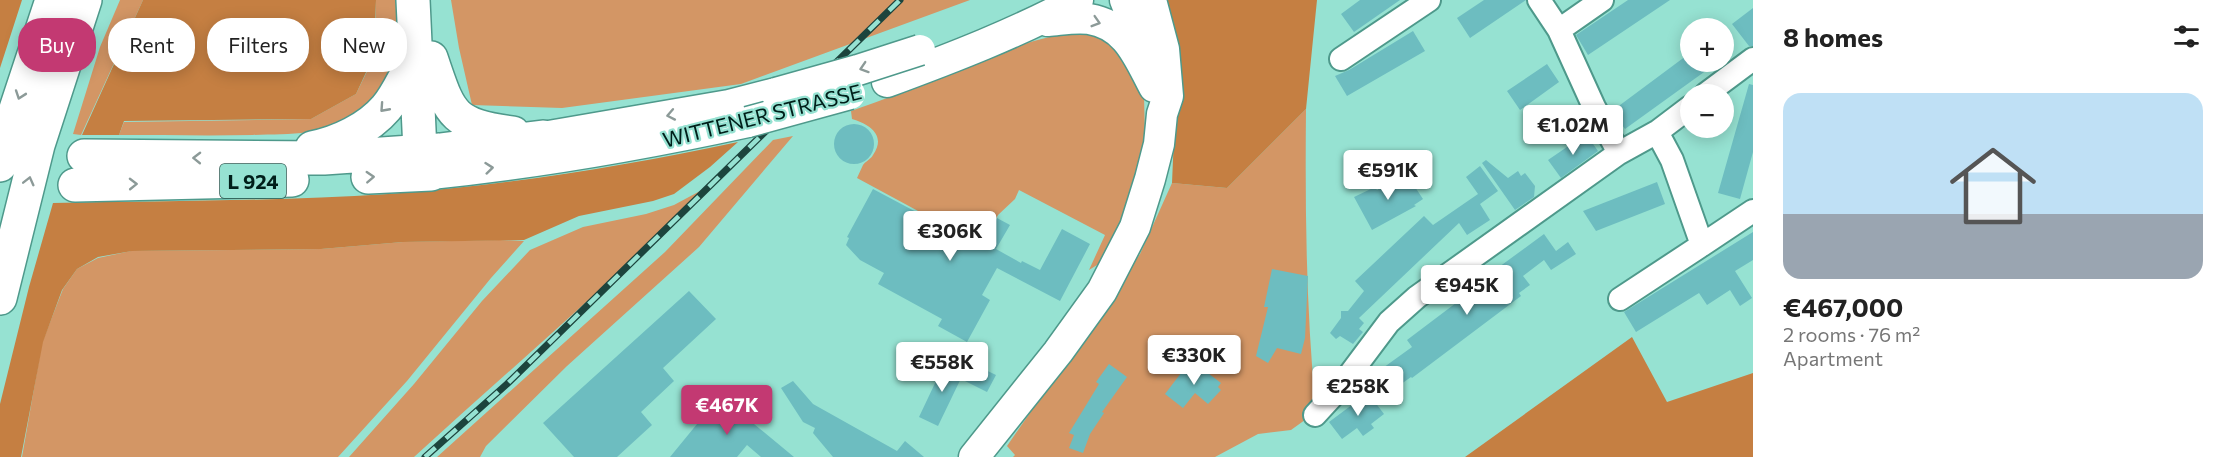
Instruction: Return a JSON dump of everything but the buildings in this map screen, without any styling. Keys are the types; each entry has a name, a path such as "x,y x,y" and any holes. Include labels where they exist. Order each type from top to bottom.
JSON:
{"highway":[{"path":"0,165 5,138 52,0"},
{"path":"0,298 38,144 85,0"},
{"path":"38,144 63,118 105,0"},
{"path":"413,0 423,59 447,104 463,120 482,129 543,137"},
{"path":"424,0 423,59 430,159"},
{"path":"256,158 318,147 344,138 367,124 386,108 423,59"},
{"name":"L 924","path":"430,159 256,158 80,171 302,180 430,159 543,137"}],"main road":[{"name":"WITTENER STRASSE","path":"543,137 729,105 776,93 858,70 1037,10 1078,0"},
{"path":"974,457 1058,352 1102,291 1135,227 1159,144 1158,100 1144,47 1125,0"},
{"path":"1151,0 1164,49 1168,96 1158,100"},
{"name":"WITTENER STRASSE","path":"430,159 515,166 654,142 748,122 828,101 942,62 1037,10"},
{"name":"L 924","path":"1037,10 1088,19 1116,29 1127,38 1158,100"}],"street":[{"path":"1341,59 1429,0"},
{"path":"1539,0 1558,30 1594,107 1619,153"},
{"path":"1558,30 1602,0"},
{"path":"1720,84 1753,59"},
{"path":"1316,416 1389,322 1417,297 1619,153 1657,132 1680,115"},
{"path":"1657,132 1672,160 1702,245"},
{"path":"1620,299 1753,212"}],"shaded area":[{"path":"0,0 22,0 0,68"},
{"path":"120,0 143,0 135,18 112,18"},
{"path":"143,0 376,0 375,18 321,18 321,72 366,72 356,94 311,119 124,121 119,135 82,135 110,72 195,72 195,18 135,18"},
{"path":"376,0 399,0 398,18 376,18"},
{"path":"451,0 970,0 741,84 562,108 472,105"},
{"path":"1167,0 1317,0 1306,109 1227,188 1172,183 1177,66"},
{"path":"108,28 108,72 110,72 81,135 73,134 92,72 96,72 96,60"},
{"path":"1086,32 1119,45 1144,96 1145,135 1142,175 1110,257 1089,270 1105,235 1019,190 1015,199 998,215 981,245 857,178 863,165 873,155 878,142 877,136 870,127 852,119 851,111 1012,48 1049,37"},
{"path":"367,72 389,72 377,92 358,112 335,125 322,129 294,134 119,135 124,122 311,119 356,94"},
{"path":"1306,109 1307,260 1316,412 1291,430 1258,434 1215,457 1013,457 1015,455 1007,446 1140,254 1172,183 1227,188"},
{"path":"793,136 699,247 567,366 486,446 480,457 437,457 665,252 773,140"},
{"path":"738,142 674,194 653,201 579,216 524,240 403,242 321,249 132,251 98,257 77,269 62,290 43,342 21,457 0,457 0,404 53,203 388,194 476,186 564,174"},
{"path":"713,184 602,288 414,457 349,457 414,384 482,301 530,250 583,227 646,214 674,205"},
{"path":"524,241 407,381 338,457 22,457 42,343 63,289 77,269 98,258 131,251 321,249 403,242"},
{"path":"1632,337 1667,402 1753,373 1753,457 1465,457"}],"railway":[{"path":"425,457 507,384 900,0"}]}
